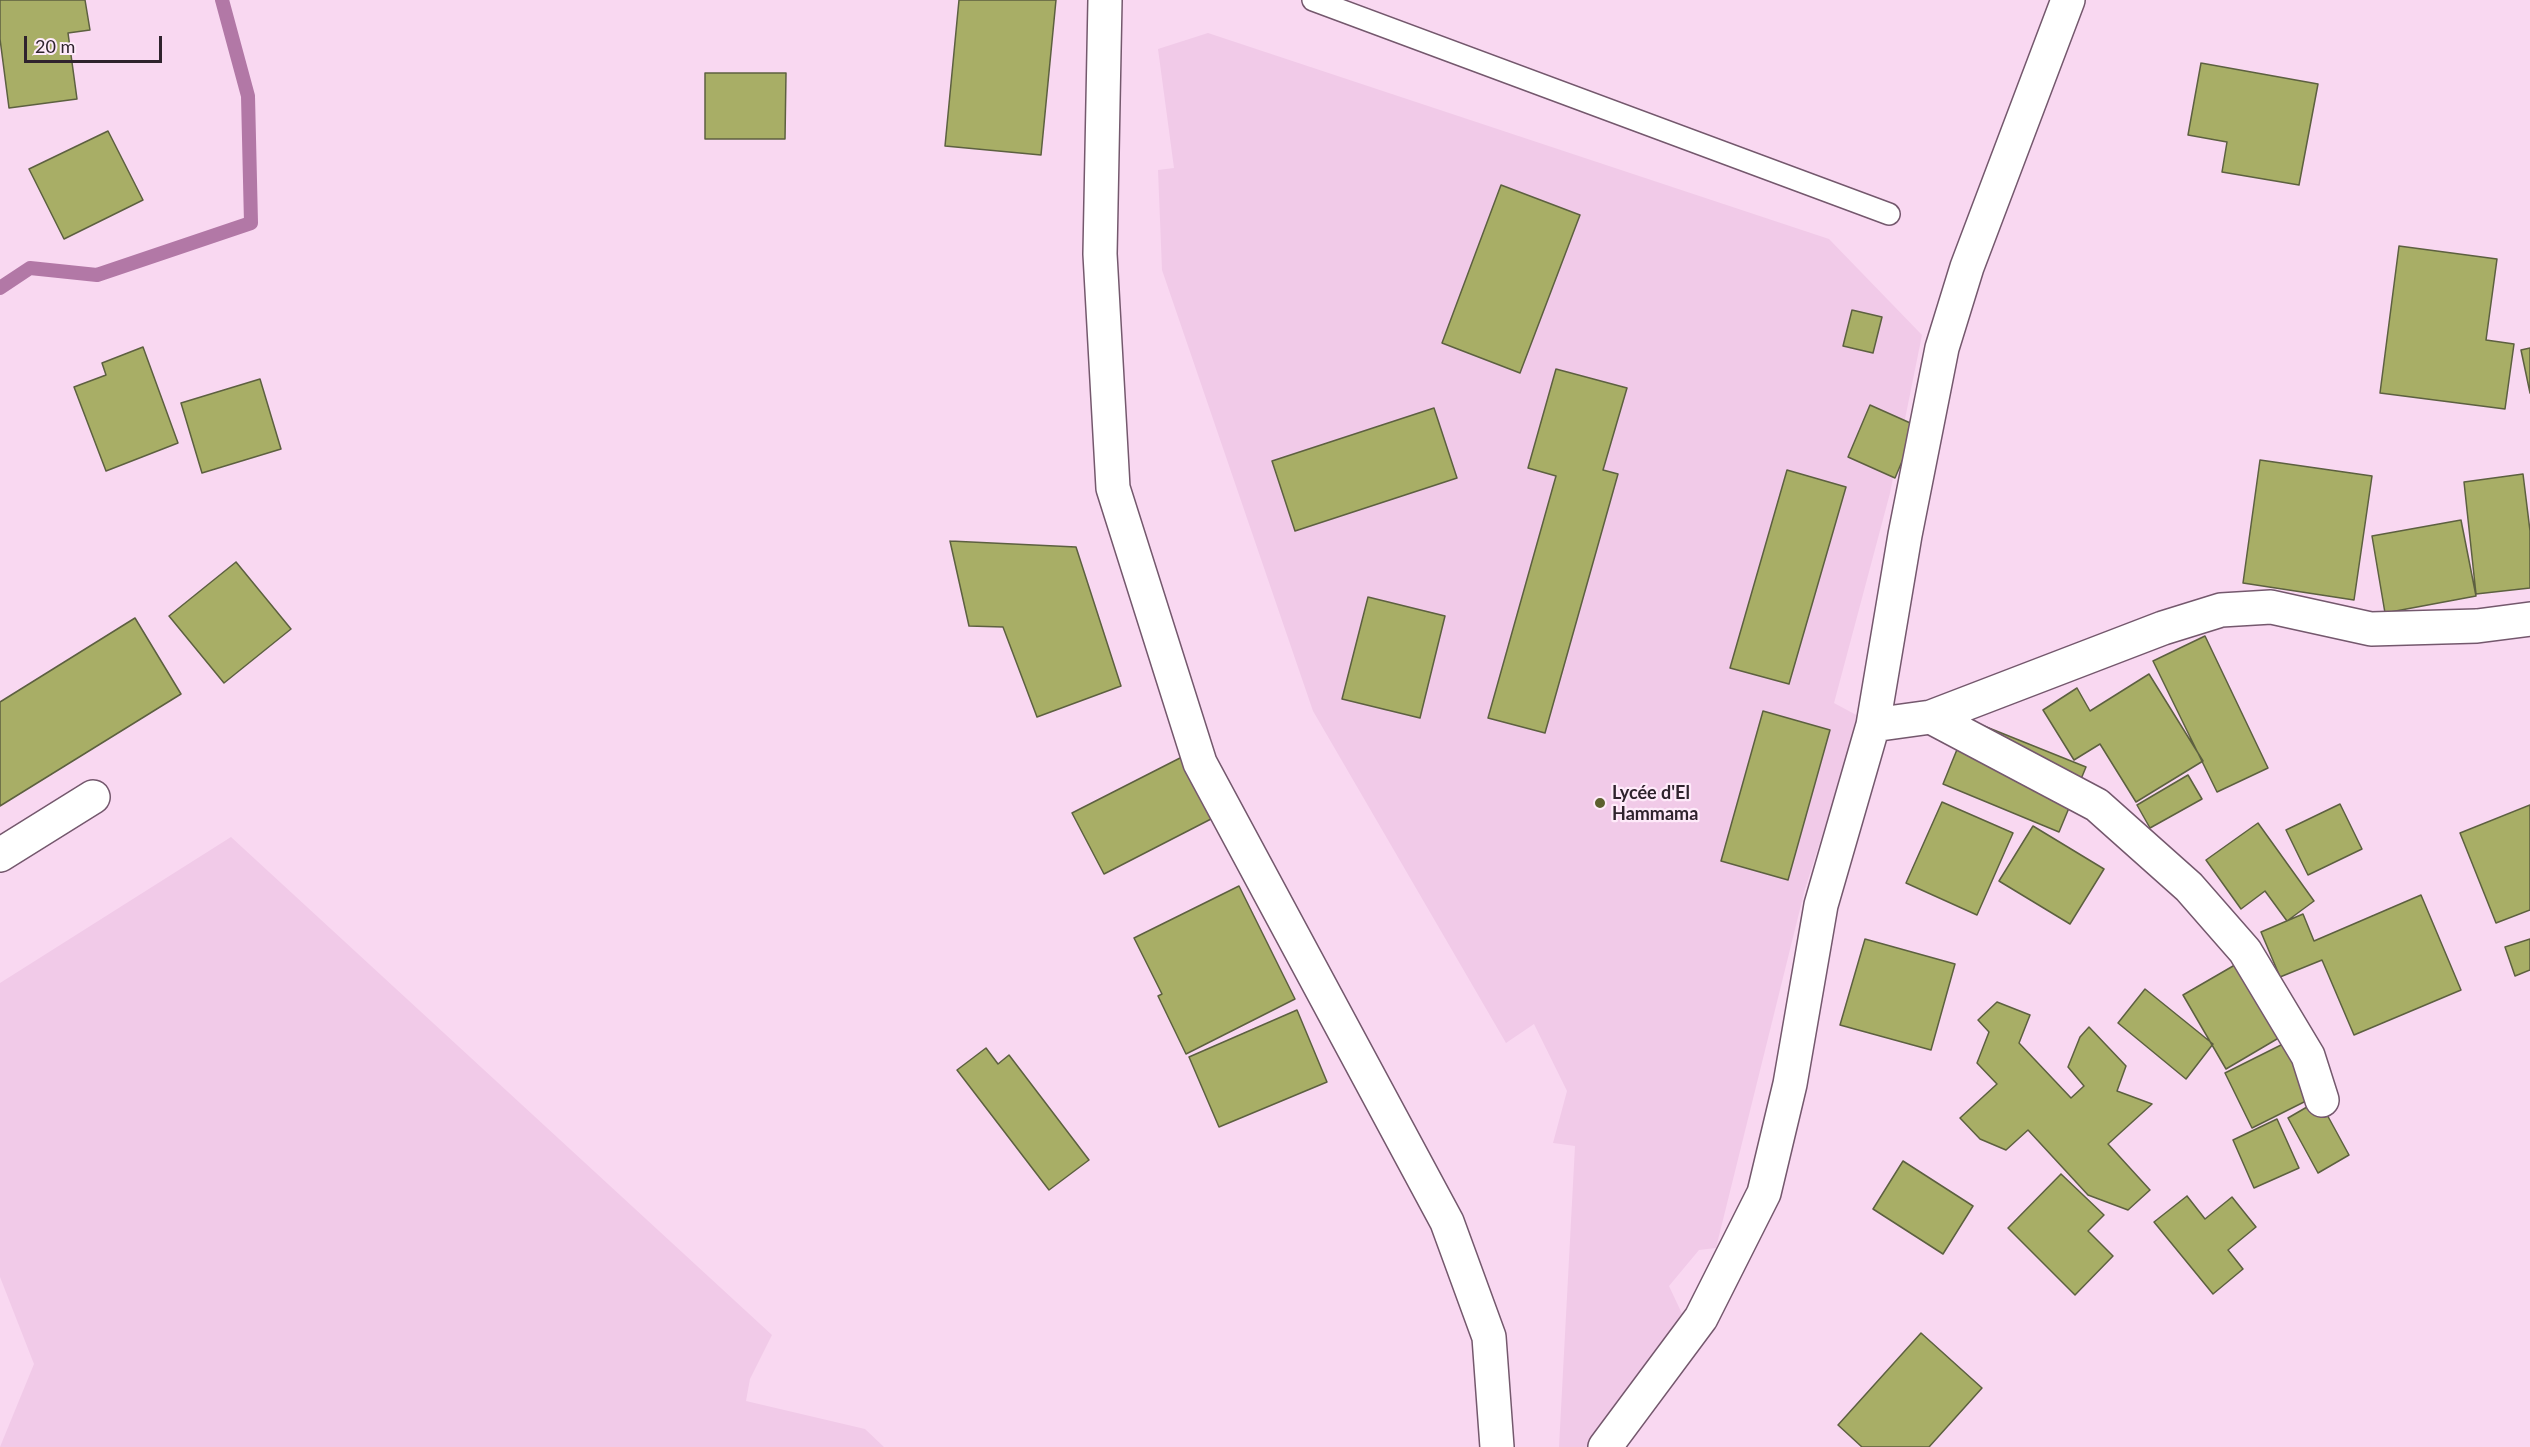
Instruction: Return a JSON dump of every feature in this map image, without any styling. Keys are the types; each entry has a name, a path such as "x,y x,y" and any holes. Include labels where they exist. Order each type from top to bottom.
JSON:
{"street":[{"path":"1105,0 1100,255 1113,488 1200,763 1447,1222 1489,1337 1497,1447"},
{"path":"1605,1447 1701,1318 1764,1193 1790,1084 1821,904 1873,725 1905,535 1942,348 1967,267 2068,0"},
{"path":"1873,725 1931,717 2163,628 2221,610 2271,607 2371,629 2477,626 2530,619"},
{"path":"1931,717 2097,805 2189,887 2245,951 2308,1056 2322,1100"},
{"path":"0,855 93,797"}],"lane":[{"path":"1313,0 1889,213"}],"shaded area":[{"name":"Lycée d'El Hammama","path":"1208,33 1829,239 1922,335 1890,493 1834,703 1860,717 1805,889 1716,1248 1699,1250 1669,1286 1684,1318 1598,1447 1559,1447 1575,1146 1553,1143 1567,1091 1534,1024 1506,1043 1313,711 1162,270 1158,170 1174,168 1158,49"},
{"path":"231,837 772,1335 750,1379 746,1401 865,1429 884,1447 0,1447 34,1364 0,1277 0,983"}],"building":[{"path":"0,0 85,0 90,30 68,33 77,99 9,108 0,39"},
{"path":"959,0 1056,0 1041,155 945,146"},
{"path":"2201,63 2318,84 2299,185 2222,172 2227,142 2188,135"},
{"path":"705,73 786,73 785,139 705,139"},
{"path":"108,131 143,200 64,239 29,169"},
{"path":"1501,185 1580,215 1520,373 1442,343"},
{"path":"2399,246 2497,259 2486,340 2514,344 2505,409 2380,393"},
{"path":"1852,310 1882,317 1873,353 1843,346"},
{"path":"143,347 178,443 106,471 74,387 106,375 102,363"},
{"path":"2530,348 2530,393 2521,350"},
{"path":"1556,369 1627,388 1603,470 1618,474 1545,733 1488,718 1556,476 1528,468"},
{"path":"260,379 281,449 202,473 181,403"},
{"path":"1870,405 1917,426 1895,478 1848,457"},
{"path":"1434,408 1457,478 1295,531 1272,461"},
{"path":"2260,460 2372,476 2354,600 2243,583"},
{"path":"1787,470 1846,487 1789,684 1730,668"},
{"path":"2523,474 2530,531 2530,588 2476,594 2464,482"},
{"path":"2461,520 2476,596 2385,613 2372,536"},
{"path":"950,541 1076,547 1121,686 1037,717 1003,627 969,626"},
{"path":"236,562 291,629 224,683 169,616"},
{"path":"1368,597 1445,616 1420,718 1342,699"},
{"path":"135,618 181,694 0,806 0,702"},
{"path":"2205,636 2268,768 2217,792 2153,661"},
{"path":"2149,674 2203,761 2136,802 2100,744 2074,760 2043,710 2077,688 2090,711"},
{"path":"1763,711 1830,730 1788,880 1721,861"},
{"path":"1969,720 2086,767 2059,832 1943,784"},
{"path":"1182,757 1213,818 1104,874 1072,813"},
{"path":"2188,775 2202,799 2150,828 2137,805"},
{"path":"1942,802 2013,833 1977,915 1906,883"},
{"path":"2340,804 2362,849 2308,875 2286,830"},
{"path":"2530,805 2530,910 2496,923 2460,833"},
{"path":"2258,823 2314,901 2287,921 2265,891 2241,909 2206,860"},
{"path":"2033,826 2104,869 2070,924 1999,881"},
{"path":"1239,886 1295,999 1186,1054 1158,996 1162,994 1134,938"},
{"path":"2421,895 2461,990 2354,1035 2322,960 2280,977 2261,932 2303,914 2314,941"},
{"path":"1865,939 1955,964 1931,1050 1840,1025"},
{"path":"2530,939 2530,970 2515,976 2505,947"},
{"path":"2240,962 2282,1036 2226,1069 2183,995"},
{"path":"2145,989 2213,1044 2186,1079 2118,1023"},
{"path":"1997,1002 2030,1015 2019,1043 2071,1098 2084,1086 2068,1067 2080,1037 2089,1027 2126,1066 2117,1091 2152,1104 2108,1144 2150,1190 2128,1210 2088,1195 2028,1130 2006,1150 1980,1139 1960,1118 1997,1084 1977,1063 1989,1032 1978,1020"},
{"path":"1297,1010 1327,1082 1219,1127 1189,1057"},
{"path":"2285,1043 2312,1098 2252,1128 2225,1073"},
{"path":"986,1048 998,1064 1009,1055 1089,1160 1049,1190 957,1070"},
{"path":"2319,1100 2349,1155 2318,1173 2288,1118"},
{"path":"2277,1119 2299,1168 2254,1188 2233,1140"},
{"path":"1903,1161 1973,1206 1943,1254 1873,1209"},
{"path":"2061,1174 2104,1215 2088,1231 2113,1256 2075,1295 2008,1228"},
{"path":"2187,1196 2205,1219 2232,1197 2256,1227 2228,1250 2243,1269 2213,1294 2154,1222"},
{"path":"1921,1333 1982,1388 1929,1447 1862,1447 1838,1425"}],"waterway":[{"path":"0,288 30,268 97,275 251,223 248,96 222,0"}],"place":[{"name":"Lycée d'El Hammama","path":"1600,803"}]}
